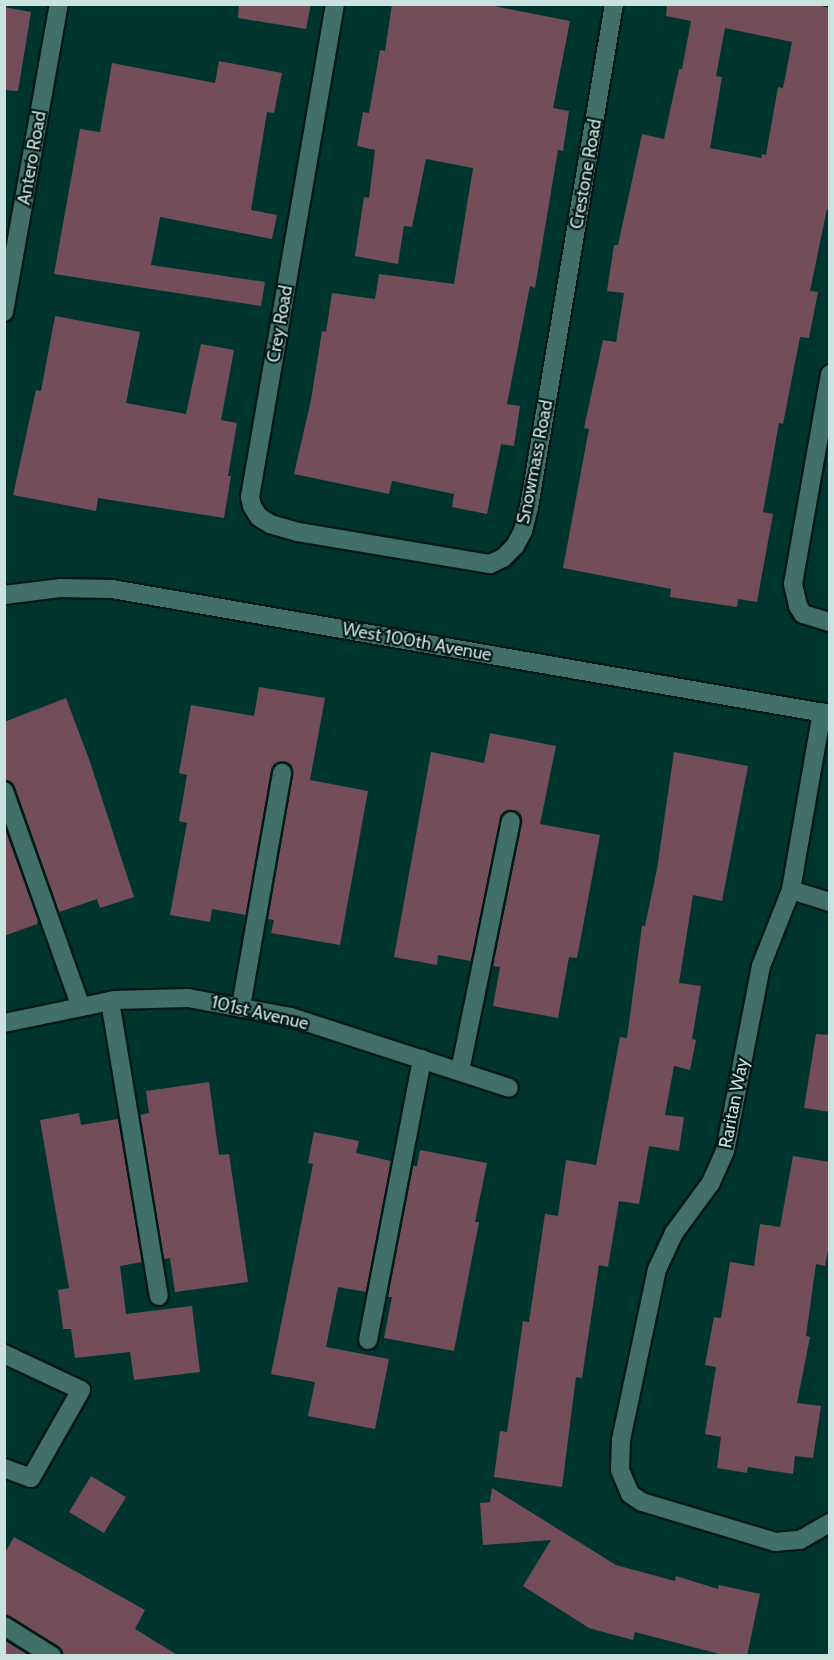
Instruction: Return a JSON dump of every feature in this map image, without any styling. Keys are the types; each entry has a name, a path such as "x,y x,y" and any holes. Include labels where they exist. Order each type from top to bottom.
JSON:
{"street":[{"name":"Antero Road","path":"4,312 59,4"},
{"name":"Crey Road","path":"335,4 250,496 259,517 270,524 298,532 380,546"},
{"name":"Crestone Road","path":"557,343 615,4"},
{"name":"Snowmass Road","path":"380,546 490,564 503,558 515,546 523,531 530,507 557,343"},
{"path":"830,374 793,584 802,614 830,622"},
{"name":"West 100th Avenue","path":"4,595 60,588 112,589 826,713"},
{"name":"Raritan Way","path":"826,713 790,890 761,966 721,1165 674,1233 657,1269 621,1440 622,1481 630,1494 642,1502 775,1542 800,1540 830,1523"},
{"path":"241,1006 282,773"},
{"path":"4,791 81,1007"},
{"path":"460,1071 511,821"},
{"path":"790,890 830,902"},
{"name":"101st Avenue","path":"4,1023 110,1001 188,998 291,1017 509,1088"},
{"path":"110,1001 159,1296"},
{"path":"368,1340 422,1059"},
{"path":"4,1354 81,1390 31,1478 4,1468"},
{"path":"4,1626 52,1656"}],"building":[{"path":"239,4 311,4 306,29 238,18"},
{"path":"392,4 484,4 570,21 553,108 569,111 563,151 558,150 535,288 530,286 507,404 520,406 514,446 501,444 487,514 452,507 454,494 392,481 389,494 294,474 311,400 322,331 326,332 332,293 375,299 379,274 454,284 473,168 426,159 412,227 404,226 398,264 355,256 364,197 369,198 375,150 357,146 363,112 369,113 380,50 385,51"},
{"path":"667,4 812,4 830,8 830,210 827,209 810,291 818,292 809,338 800,337 783,424 779,423 763,512 773,514 757,602 738,599 737,607 670,597 671,589 563,568 589,429 584,428 603,340 616,342 624,293 607,291 614,245 618,245 642,134 664,139 679,69 682,69 691,21 666,16","holes":["725,28 792,42 783,88 778,87 766,155 762,154 761,158 710,148 722,77 716,76"]},
{"path":"4,7 31,12 18,91 4,90"},
{"path":"219,61 282,73 274,113 267,112 251,210 277,215 272,239 160,217 151,265 265,282 261,306 54,274 80,129 100,132 112,63 215,83"},
{"path":"55,316 140,332 126,403 186,414 201,344 234,350 221,420 237,423 224,518 98,498 96,511 13,495 36,390 41,391"},
{"path":"259,687 325,698 310,780 368,791 340,945 271,933 274,920 268,919 293,775 292,769 285,762 278,763 271,771 246,915 212,909 210,922 170,915 187,823 179,821 187,775 179,773 191,705 254,716"},
{"path":"66,698 90,762 134,897 100,908 97,899 59,912 15,787 4,780 4,722"},
{"path":"490,733 556,746 540,824 600,835 577,958 569,957 558,1018 493,1006 500,967 493,966 522,823 521,817 514,810 507,811 500,819 471,961 438,955 437,965 394,957 431,752 484,763"},
{"path":"674,752 748,766 722,901 693,895 679,983 701,986 692,1039 696,1040 690,1070 674,1066 665,1115 684,1117 679,1151 649,1146 639,1204 619,1201 608,1267 599,1265 582,1378 576,1377 562,1487 494,1477 500,1431 507,1432 523,1321 529,1322 545,1214 558,1216 566,1160 596,1165 620,1037 627,1038 642,926 645,926 657,869"},
{"path":"4,826 38,919 37,924 4,936"},
{"path":"816,1034 830,1035 830,1112 804,1108"},
{"path":"209,1082 219,1155 229,1154 248,1282 175,1292 170,1258 164,1259 140,1115 149,1113 146,1091"},
{"path":"79,1113 81,1125 118,1119 142,1262 120,1266 126,1314 192,1306 200,1372 134,1380 130,1352 75,1358 71,1329 63,1329 58,1290 69,1288 40,1120"},
{"path":"314,1132 359,1141 356,1153 391,1161 366,1292 338,1287 326,1347 389,1359 375,1429 308,1416 315,1382 271,1374 313,1164 308,1163"},
{"path":"420,1150 487,1163 475,1222 479,1222 454,1351 384,1338 392,1297 388,1297 413,1166 417,1166"},
{"path":"793,1156 830,1162 830,1240 825,1266 816,1264 806,1336 810,1337 797,1403 821,1406 813,1458 795,1456 793,1474 748,1467 747,1473 717,1468 721,1437 705,1434 716,1367 705,1365 714,1317 721,1318 730,1262 754,1266 760,1224 780,1227"},
{"path":"91,1476 126,1497 104,1533 69,1512"},
{"path":"492,1488 616,1565 675,1581 676,1576 718,1589 719,1585 760,1594 747,1656 727,1656 635,1632 633,1640 589,1628 523,1586 551,1540 483,1545 480,1503 490,1502"},
{"path":"14,1537 145,1610 135,1629 179,1656 63,1656 58,1646 4,1615 4,1554"},
{"path":"4,1640 30,1656 4,1656"}]}
